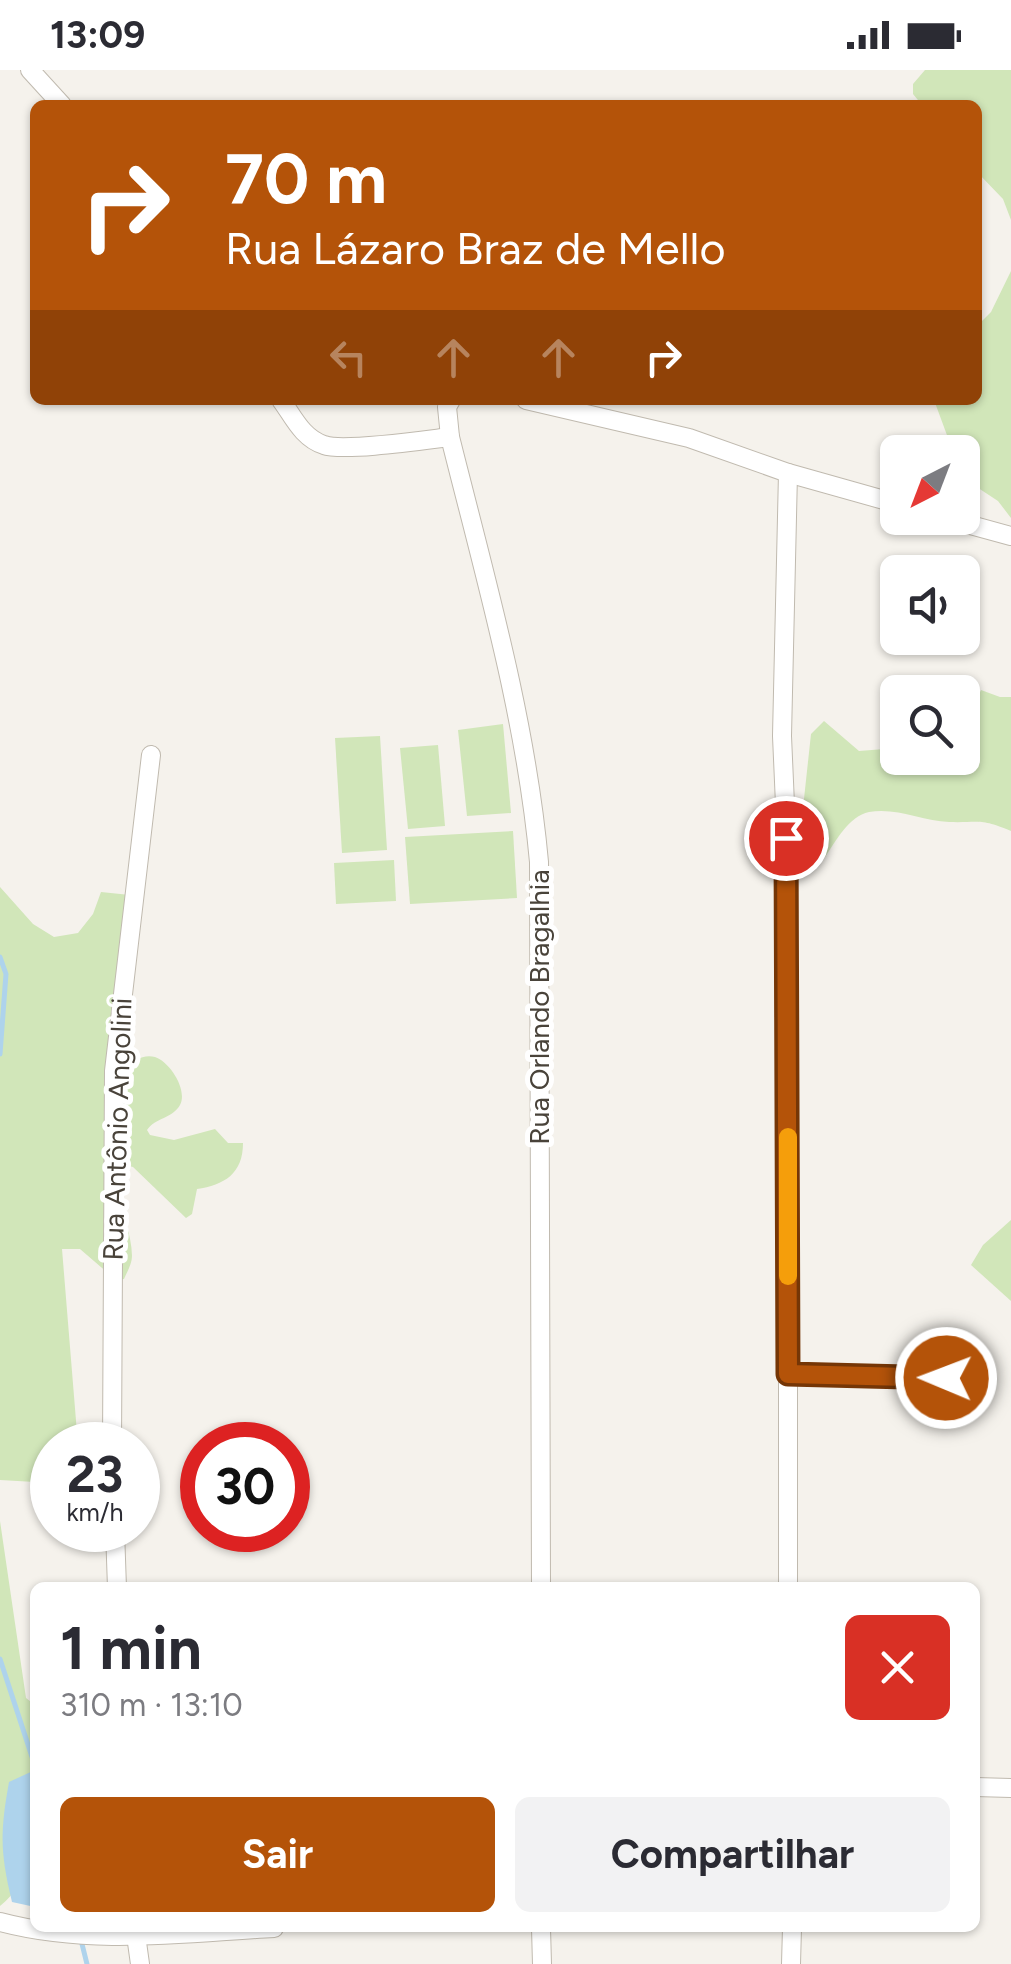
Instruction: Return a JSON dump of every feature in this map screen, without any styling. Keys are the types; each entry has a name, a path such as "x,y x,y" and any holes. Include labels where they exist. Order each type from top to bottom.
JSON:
{"street":[{"path":"30,70 57,100"},
{"path":"284,405 298,428 324,446 450,437"},
{"name":"Rua Orlando Bragalhia","path":"448,405 450,437 508,670 530,786 538,862 541,1582"},
{"path":"548,405 690,438 788,473 880,499"},
{"path":"788,473 782,736 788,873 788,1582"},
{"path":"980,528 1011,536"},
{"name":"Rua Antônio Angolini","path":"112,1422 114,1071 151,756"},
{"path":"788,1374 985,1379"},
{"path":"116,1552 117,1582"},
{"path":"980,1787 1011,1788"},
{"path":"0,1922 30,1929"},
{"path":"56,1932 103,1936 136,1932 140,1964"},
{"path":"541,1932 542,1964"},
{"path":"791,1964 792,1932"}],"green space":[{"path":"925,70 1011,70 1011,220 1003,199 982,177 982,100 918,100 913,84"},
{"path":"1011,271 1011,518 998,501 980,489 980,435 947,435 936,405 982,405 982,321 991,312"},
{"path":"980,692 1011,697 1011,831 986,823 939,821 879,811 855,818 825,857 818,856 805,843 799,845 811,734 824,721 859,751 880,749 880,775 980,775"},
{"path":"503,724 511,813 467,816 458,730"},
{"path":"380,736 387,850 342,853 335,738"},
{"path":"438,745 445,826 408,829 400,748"},
{"path":"513,831 517,898 410,904 405,837"},
{"path":"394,860 396,901 336,904 334,863"},
{"path":"0,887 33,924 54,937 78,933 93,914 101,892 130,895 124,916 134,981 121,1035 121,1056 124,1066 146,1056 161,1060 176,1077 182,1092 177,1109 147,1130 150,1135 174,1140 215,1129 228,1143 243,1143 240,1163 223,1181 197,1189 192,1214 186,1218 133,1167 125,1165 120,1187 132,1256 124,1279 116,1280 80,1249 62,1249 76,1422 30,1422 30,1482 0,1480"},
{"path":"1011,1220 1011,1301 971,1265 983,1245"},
{"path":"0,1521 26,1698 30,1701 30,1852 16,1889 0,1906"}],"water":[{"path":"30,1772 30,1906 12,1902 5,1869 4,1815 9,1782"}],"waterway":[{"path":"0,957 6,974 0,1054"},
{"path":"0,1659 30,1751"},
{"path":"81,1940 87,1964"}],"slow traffic":[{"path":"788,1137 788,1276"}],"route":[{"path":"786,838 788,1374 946,1378"}]}
